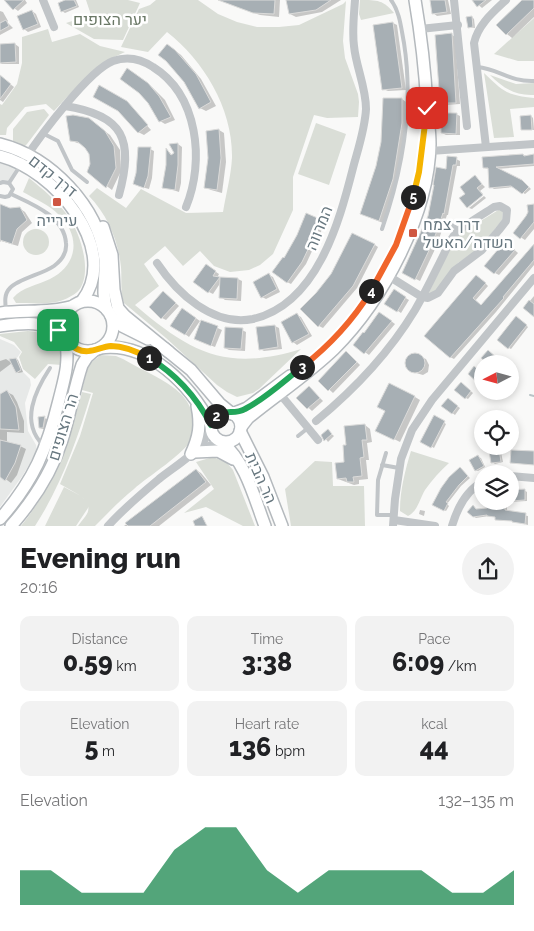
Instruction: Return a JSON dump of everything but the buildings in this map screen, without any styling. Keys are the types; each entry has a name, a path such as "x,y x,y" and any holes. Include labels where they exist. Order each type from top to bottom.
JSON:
{"main road":[{"path":"0,326 27,324 53,327 76,349 83,351 121,347 146,356 166,370 190,393 202,408 214,436 221,441 232,441 237,437 257,406 328,343 358,310 403,248 418,207 427,174 430,151 420,30 415,0"},
{"path":"211,427 217,414 232,413 257,406 280,394 311,370 354,328 374,300 411,205 419,172 427,108"},
{"name":"דרך קדם","path":"0,144 20,151 24,160 75,211 83,226 91,250 94,269 89,290 82,301"},
{"name":"דרך קדם","path":"0,156 24,160 62,181 80,199 96,226 102,248 105,269 103,297 109,313"},
{"path":"80,199 96,215 110,246 115,299 118,308 125,316 195,374 220,404 239,419 241,429"},
{"path":"3,312 52,310 70,307 82,301 97,302 122,326 169,352"},
{"path":"65,337 62,322 70,307"},
{"path":"98,349 107,342 112,334 112,322 109,313"},
{"name":"הר הצופים","path":"0,519 29,481 46,447 68,364 65,337"},
{"name":"הר הצופים","path":"11,526 31,501 52,464 62,442 82,365 87,357 98,349"},
{"path":"205,386 235,405 257,406"},
{"path":"190,393 199,414 200,429 198,440 190,455"},
{"path":"256,464 249,434 250,423 257,406"},
{"name":"הר הבית","path":"241,429 282,526"},
{"name":"הר הבית","path":"221,441 237,457 265,526"},
{"path":"190,455 213,450 223,452 232,458 246,476"}],"street":[{"path":"43,0 54,27"},
{"name":"המרווה","path":"157,262 170,281 190,300 213,313 237,320 255,318 279,308 298,294 322,258 337,222 347,192 365,120 365,94 354,45 355,0"},
{"path":"454,0 467,126"},
{"path":"486,147 474,52 476,35 484,22 506,0"},
{"path":"420,30 458,25"},
{"path":"24,160 65,106 98,71 111,61 136,59 160,72 174,87 188,113 194,132 196,157 192,192 186,207"},
{"path":"65,106 97,113 114,124 120,133 125,144 126,165 119,196"},
{"path":"430,151 534,144"},
{"path":"316,421 346,396 372,368 403,328 422,297 451,239 460,230 494,207 500,206 506,210 506,221 482,250 454,272 438,293 428,298 422,297 385,274"},
{"path":"435,526 394,520 400,468 406,445 412,430 426,409 534,278"},
{"path":"280,394 318,440"},
{"path":"108,526 128,504 190,455 201,444 211,427"},
{"path":"190,455 221,441"},
{"path":"519,477 534,478"},
{"path":"452,526 455,514 474,488"}],"lane":[{"path":"382,229 400,166 408,107 406,59 397,8 391,0"},
{"path":"476,67 489,68 513,79 534,81"},
{"path":"43,134 58,141 72,170 87,182"},
{"path":"9,183 24,160"},
{"path":"0,183 9,183"},
{"path":"0,196 5,198 11,194 13,189 9,183"},
{"path":"3,312 6,296 11,286 54,266 64,254 66,248 63,232 54,218 11,194"},
{"path":"450,224 460,230"},
{"path":"46,447 33,432 32,413 37,391 50,368"},
{"path":"298,436 308,428"},
{"path":"386,453 378,480 377,515 394,520"},
{"path":"382,464 400,468"}],"shaded area":[{"path":"0,156 21,165 9,183 0,183"},
{"path":"0,339 14,345 21,352 17,358 23,372 30,379 31,385 25,403 28,431 36,445 37,451 23,475 0,507"}],"green space":[{"name":"יער הצופים","path":"86,0 128,0 140,3 123,40 94,39 66,23 91,15"},
{"path":"156,0 198,0 218,14 237,22 257,27 299,25 346,1 343,41 345,58 358,94 358,117 327,118 314,115 293,177 293,210 273,254 260,265 249,270 230,272 214,266 200,251 183,266 165,246 144,264 159,286 135,305 155,322 193,346 211,354 231,358 252,359 275,356 301,349 259,389 253,393 237,397 217,385 166,338 124,303 121,267 115,238 107,220 89,196 97,188 126,208 141,189 186,213 223,212 230,178 231,140 222,104 214,88 193,57 167,32 148,52 121,47 139,9 150,5"},
{"path":"360,0 380,2 387,5 394,13 361,20 359,14"},
{"path":"534,18 534,61 518,61 494,54"},
{"path":"48,29 52,42 80,34 100,46 125,52 96,70 78,85 54,111 46,104 25,107 7,128 6,135 0,135 0,104 2,105 17,84 22,63 22,37"},
{"path":"484,73 506,92 517,96 534,98 534,107 510,109 514,137 494,138"},
{"path":"490,75 516,84 534,83 534,95 515,93"},
{"path":"44,109 49,115 27,144 24,147 13,143 13,129 27,112"},
{"path":"316,123 346,134 329,185 298,174"},
{"path":"29,178 50,196 68,216 77,232 83,252 85,273 79,290 58,302 16,303 13,298 25,289 50,279 59,273 71,258 73,250 71,232 66,223 47,205 23,192"},
{"path":"500,209 503,212 502,220 480,248 458,263 436,291 428,294 458,235"},
{"path":"36,229 45,233 49,242 45,251 36,255 27,251 23,242 27,233"},
{"path":"28,331 50,335 55,338 60,348 62,365 48,364 35,379 23,369 19,357 22,352 14,342 0,336 0,334"},
{"path":"101,355 116,356 176,389 189,404 193,415 194,433 182,451 129,493 95,526 78,526 88,512 88,509 76,526 45,526 64,487 81,496 60,484 80,436 93,393 82,390 89,364"},
{"path":"82,392 91,394 74,445 53,495 35,526 21,526 52,479 66,446"},
{"path":"411,451 449,463 430,483 416,508 408,516 400,511 400,503 403,481"},
{"path":"213,457 227,463 233,470 255,526 243,526 206,507 184,513 214,489 196,462"},
{"path":"315,461 332,462 333,486 364,486 365,526 291,526 285,489"}],"waterway":[{"path":"530,395 534,396"}],"place":[{"name":"עירייה","path":"57,202"},
{"name":"דרך צמח השדה/האשל","path":"413,233"}],"route":[{"path":"58,330 76,349 92,351 111,346 121,347 146,356 180,382 202,408 211,425 217,414 222,412 232,414 247,408 295,373 328,343 358,310 376,282 396,245 411,205 419,172 427,108"}]}
